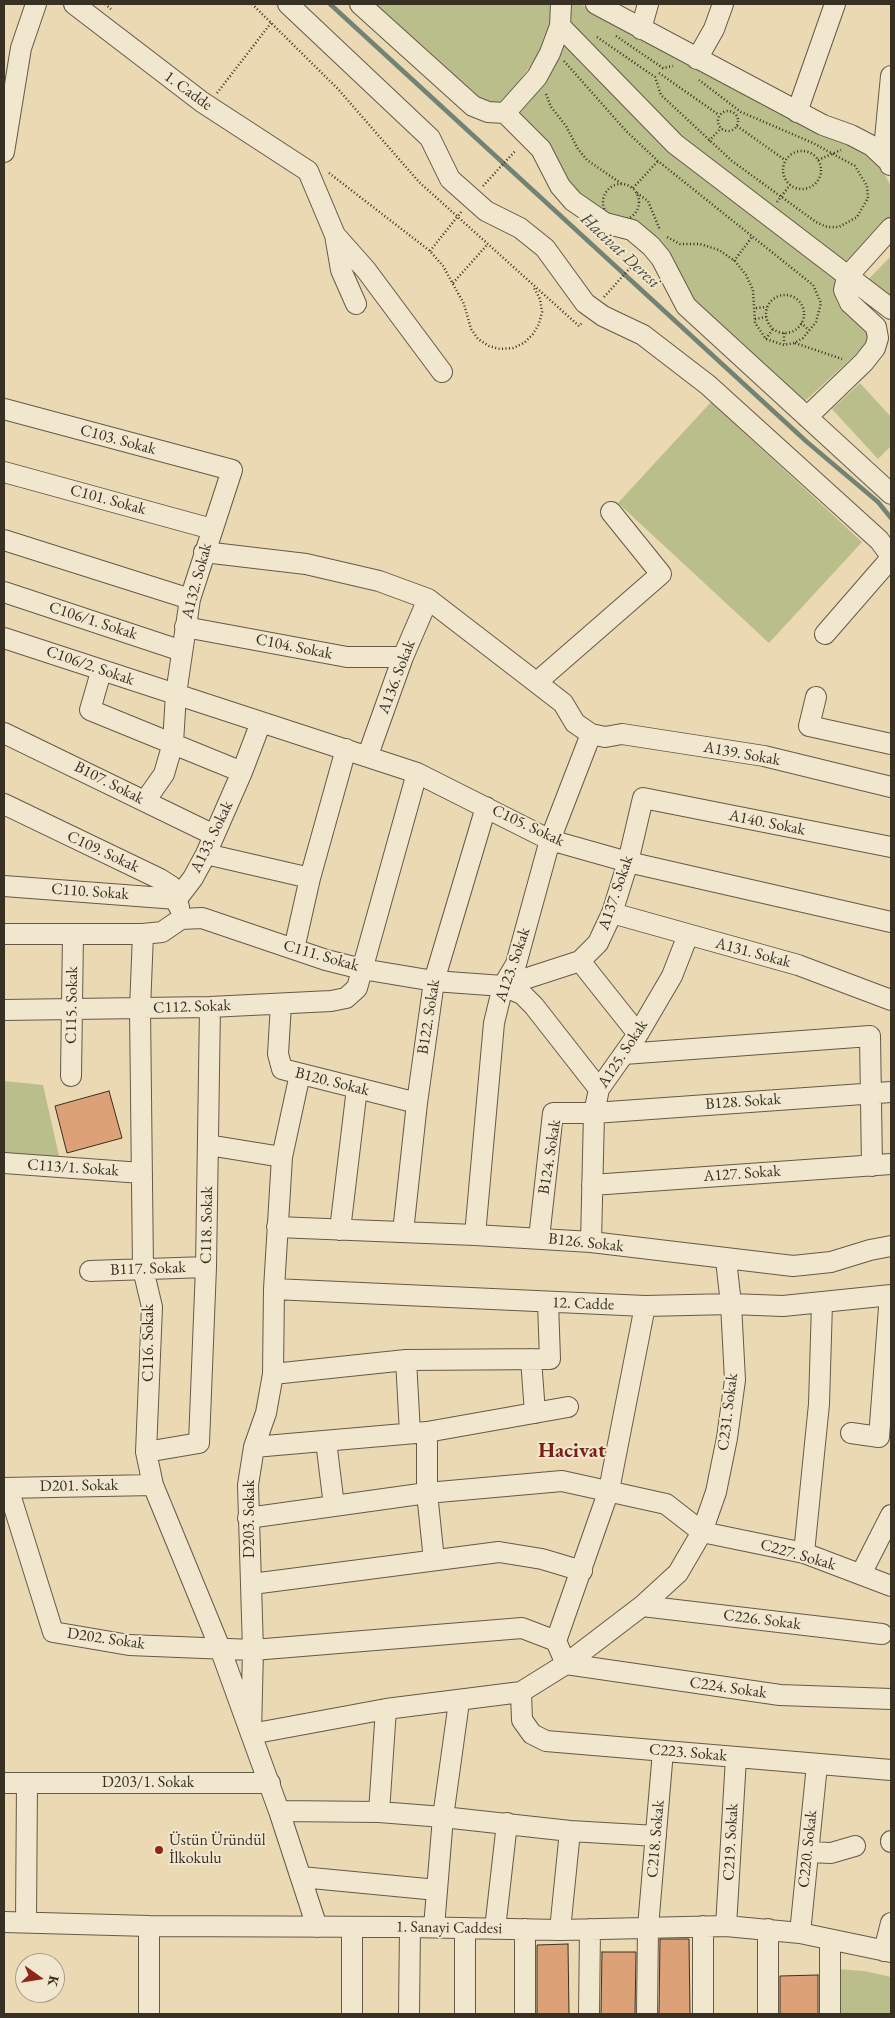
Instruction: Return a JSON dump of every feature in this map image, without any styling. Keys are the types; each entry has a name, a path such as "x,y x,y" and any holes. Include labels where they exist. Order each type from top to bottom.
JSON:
{"street":[{"path":"4,152 10,84 36,4"},
{"name":"1. Cadde","path":"74,4 202,102 308,171 335,235"},
{"path":"288,4 430,138 450,179 476,195 486,211 520,228 545,248 573,289 643,335 708,385 879,540 891,557 825,634"},
{"path":"360,4 473,106 488,112 505,113 541,149 560,186 573,201 605,223 632,230 651,246 661,258 686,306 891,494"},
{"path":"505,113 537,77 550,53 560,26 561,4"},
{"path":"596,4 641,29 691,68 797,112 872,146 890,164"},
{"path":"641,29 648,4"},
{"path":"691,68 714,29 723,4"},
{"path":"797,112 835,4"},
{"path":"560,26 675,144 891,309"},
{"path":"890,164 885,139 891,76"},
{"path":"807,417 864,362 875,348 878,338 876,327 850,303 844,290 847,277 891,228"},
{"path":"335,235 341,270 356,304"},
{"path":"335,235 366,270 442,372"},
{"name":"C103. Sokak","path":"4,409 232,470"},
{"name":"A132. Sokak","path":"176,694 190,599 232,470"},
{"name":"C101. Sokak","path":"4,472 212,529"},
{"path":"538,682 662,574 611,512"},
{"path":"4,540 190,599"},
{"path":"204,552 306,564 379,580 428,599 538,682 563,703 575,723 591,734"},
{"name":"C106/1. Sokak","path":"4,592 182,651"},
{"name":"A136. Sokak","path":"368,755 403,657 428,599"},
{"name":"C104. Sokak","path":"185,627 347,657 403,657"},
{"name":"C106/2. Sokak","path":"4,638 101,672 176,694"},
{"path":"101,672 90,710 242,772"},
{"path":"145,801 164,774 173,743 176,694"},
{"name":"C105. Sokak","path":"176,694 368,755 417,773 550,840 628,862 891,922"},
{"path":"816,697 809,726 891,744"},
{"name":"A133. Sokak","path":"177,899 193,878 206,854 242,772 261,722"},
{"name":"B107. Sokak","path":"4,733 214,835"},
{"name":"A139. Sokak","path":"591,734 605,737 622,734 764,756 891,787"},
{"name":"A123. Sokak","path":"475,1235 494,1023 503,986 516,964 550,840 591,734"},
{"path":"294,949 310,878 346,749"},
{"name":"C112. Sokak","path":"4,1010 210,1007 331,1001 346,998 357,988 417,773"},
{"name":"A140. Sokak","path":"643,798 891,848"},
{"name":"A137. Sokak","path":"503,986 580,961 598,943 612,913 628,862 643,798"},
{"name":"C109. Sokak","path":"4,804 171,886 177,899 181,919"},
{"name":"B122. Sokak","path":"403,1232 417,1103 434,981 486,807"},
{"path":"206,854 310,878"},
{"name":"C110. Sokak","path":"4,886 177,899"},
{"name":"A131. Sokak","path":"612,913 798,965 891,1000"},
{"name":"C111. Sokak","path":"181,919 202,918 294,949 362,968 434,981 503,986 522,994 534,1006 599,1089"},
{"path":"4,934 143,934 162,932 181,919"},
{"name":"C115. Sokak","path":"71,1076 73,934"},
{"name":"C116. Sokak","path":"143,934 140,1008 143,1270 152,1307 146,1452 153,1484 220,1648 251,1734"},
{"name":"A125. Sokak","path":"591,1242 594,1113 599,1089 638,1034 672,976 688,935"},
{"path":"580,961 638,1034"},
{"name":"B120. Sokak","path":"281,1004 278,1054 282,1069 417,1103"},
{"name":"C118. Sokak","path":"146,1452 199,1443 206,1267 210,1007"},
{"path":"624,1054 870,1036 870,1093 882,1165"},
{"name":"D203. Sokak","path":"300,1074 282,1157 274,1289 272,1374 266,1413 254,1447 248,1485 253,1650 251,1734 270,1783 317,1927"},
{"path":"340,1230 357,1088"},
{"name":"B128. Sokak","path":"594,1113 891,1092"},
{"name":"B124. Sokak","path":"539,1238 553,1113 594,1113"},
{"path":"208,1145 282,1157"},
{"name":"C113/1. Sokak","path":"4,1163 142,1173"},
{"name":"A127. Sokak","path":"592,1185 882,1165"},
{"name":"B126. Sokak","path":"277,1228 539,1238 591,1242 726,1260 793,1266 831,1262 870,1250 891,1246"},
{"name":"C231. Sokak","path":"522,1692 566,1664 642,1606 678,1573 702,1532 716,1492 727,1438 735,1380 731,1304 726,1260"},
{"name":"B117. Sokak","path":"90,1271 206,1267"},
{"name":"12. Cadde","path":"274,1289 645,1306 731,1304 783,1306 891,1295"},
{"path":"851,1434 879,1437 891,1295"},
{"path":"272,1374 406,1360 550,1359 548,1303"},
{"path":"804,1553 819,1404 822,1303"},
{"path":"566,1664 556,1641 582,1571 608,1490 645,1306"},
{"path":"531,1359 536,1413"},
{"path":"406,1360 427,1493 434,1560"},
{"path":"254,1447 326,1442 418,1432 568,1407"},
{"path":"326,1442 334,1506"},
{"path":"248,1518 427,1493 562,1481 666,1504 702,1532"},
{"name":"D201. Sokak","path":"6,1488 153,1484"},
{"name":"D202. Sokak","path":"6,1488 53,1632 129,1645 220,1648"},
{"path":"861,1574 891,1514"},
{"name":"C227. Sokak","path":"702,1532 804,1553 891,1586"},
{"path":"252,1584 499,1552 542,1559 582,1571"},
{"name":"C226. Sokak","path":"642,1606 882,1634"},
{"path":"220,1648 253,1650 522,1628 556,1641"},
{"name":"C224. Sokak","path":"566,1664 780,1695 891,1699"},
{"path":"251,1734 386,1709 459,1702 522,1692"},
{"name":"C223. Sokak","path":"522,1692 522,1720 532,1734 546,1741 891,1770"},
{"path":"434,1927 443,1816 459,1702"},
{"path":"379,1812 386,1709"},
{"name":"C218. Sokak","path":"647,2014 648,1927 663,1751"},
{"name":"C219. Sokak","path":"726,1926 736,1758"},
{"name":"C220. Sokak","path":"800,1933 817,1765"},
{"name":"D203/1. Sokak","path":"4,1783 270,1783"},
{"path":"26,1783 26,1922"},
{"path":"279,1811 379,1812 443,1816 570,1831 656,1836"},
{"path":"495,1929 507,1823"},
{"path":"560,1930 570,1831"},
{"path":"808,1852 830,1853 855,1846"},
{"path":"301,1877 437,1890"},
{"name":"1. Sanayi Caddesi","path":"4,1922 149,1926 434,1927 560,1930 726,1926 800,1933 888,1951"},
{"path":"888,1951 891,1923"},
{"path":"149,1926 149,2014"},
{"path":"702,1926 703,2014"},
{"path":"352,1927 352,2014"},
{"path":"409,2014 410,1927"},
{"path":"465,1928 465,2014"},
{"path":"525,1929 525,2014"},
{"path":"589,2014 590,1929"},
{"path":"768,1929 768,2014"},
{"path":"830,1940 830,2014"}],"path":[{"path":"252,4 338,89 419,182 534,288 579,326 642,255"},
{"path":"217,93 231,71 271,23"},
{"path":"608,30 663,68"},
{"path":"595,35 655,77 661,96 732,161 782,195 816,222 827,227 839,227 857,217 868,198 868,186 855,166 734,110 726,110 719,115 718,120 721,128 728,131 737,126 739,120 734,110 691,68 672,66 663,68 655,77"},
{"path":"544,90 551,107 566,126 578,149 596,166 622,184 633,188 648,201 653,219 662,234 680,244 700,244 719,250 734,261 746,275 753,290 755,319 759,332 766,339 784,345 794,343 803,338 820,313 821,303 813,285 658,161 627,132 562,58"},
{"path":"659,73 719,115"},
{"path":"737,126 785,160"},
{"path":"709,141 721,128"},
{"path":"818,160 845,148"},
{"path":"430,251 516,149"},
{"path":"795,152 808,152 818,160 821,172 816,184 805,189 790,185 782,172 785,160 795,152"},
{"path":"633,188 658,161"},
{"path":"622,184 611,187 603,196 603,209 611,218 623,221 634,216 639,205 637,193"},
{"path":"772,209 790,185"},
{"path":"734,261 752,237"},
{"path":"453,284 487,245"},
{"path":"466,317 474,334 489,346 500,349 518,346 533,334 540,324 542,312 540,299 534,288"},
{"path":"755,308 766,307 777,296 783,295 795,298 803,308 801,323 795,330 784,333 773,329 766,318 766,307"},
{"path":"755,319 766,318"},
{"path":"801,323 810,330"},
{"path":"766,339 773,329"},
{"path":"784,333 784,345"},
{"path":"794,343 848,361"}],"green space":[{"path":"370,4 551,4 551,24 539,54 515,87 498,104 475,101"},
{"path":"565,4 580,4 833,137 867,152 877,161 891,186 891,216 847,264 679,136 568,24"},
{"path":"563,43 837,278 868,329 871,340 803,403 693,301 682,285 588,205 515,117"},
{"path":"891,256 891,305 863,285"},
{"path":"860,383 891,417 891,446 878,459 832,409"},
{"path":"711,402 862,542 769,643 618,503"},
{"path":"4,1081 43,1085 59,1156 4,1155"},
{"path":"836,1969 864,1971 891,1977 891,2014 836,2014"}],"building":[{"path":"109,1091 122,1138 67,1153 55,1106"},
{"path":"660,1939 689,1939 690,2014 659,2014"},
{"path":"568,1944 569,2014 537,2014 537,1945"},
{"path":"602,1952 636,1952 635,2014 601,2014"},
{"path":"818,1975 818,2014 780,2014 780,1976"}],"waterway":[{"name":"Hacivat Deresi","path":"330,4 807,442 878,502 891,518"}],"place":[{"name":"Üstün Üründül İlkokulu","path":"159,1850"}],"district":[{"name":"Hacivat","path":"572,1451"}]}
